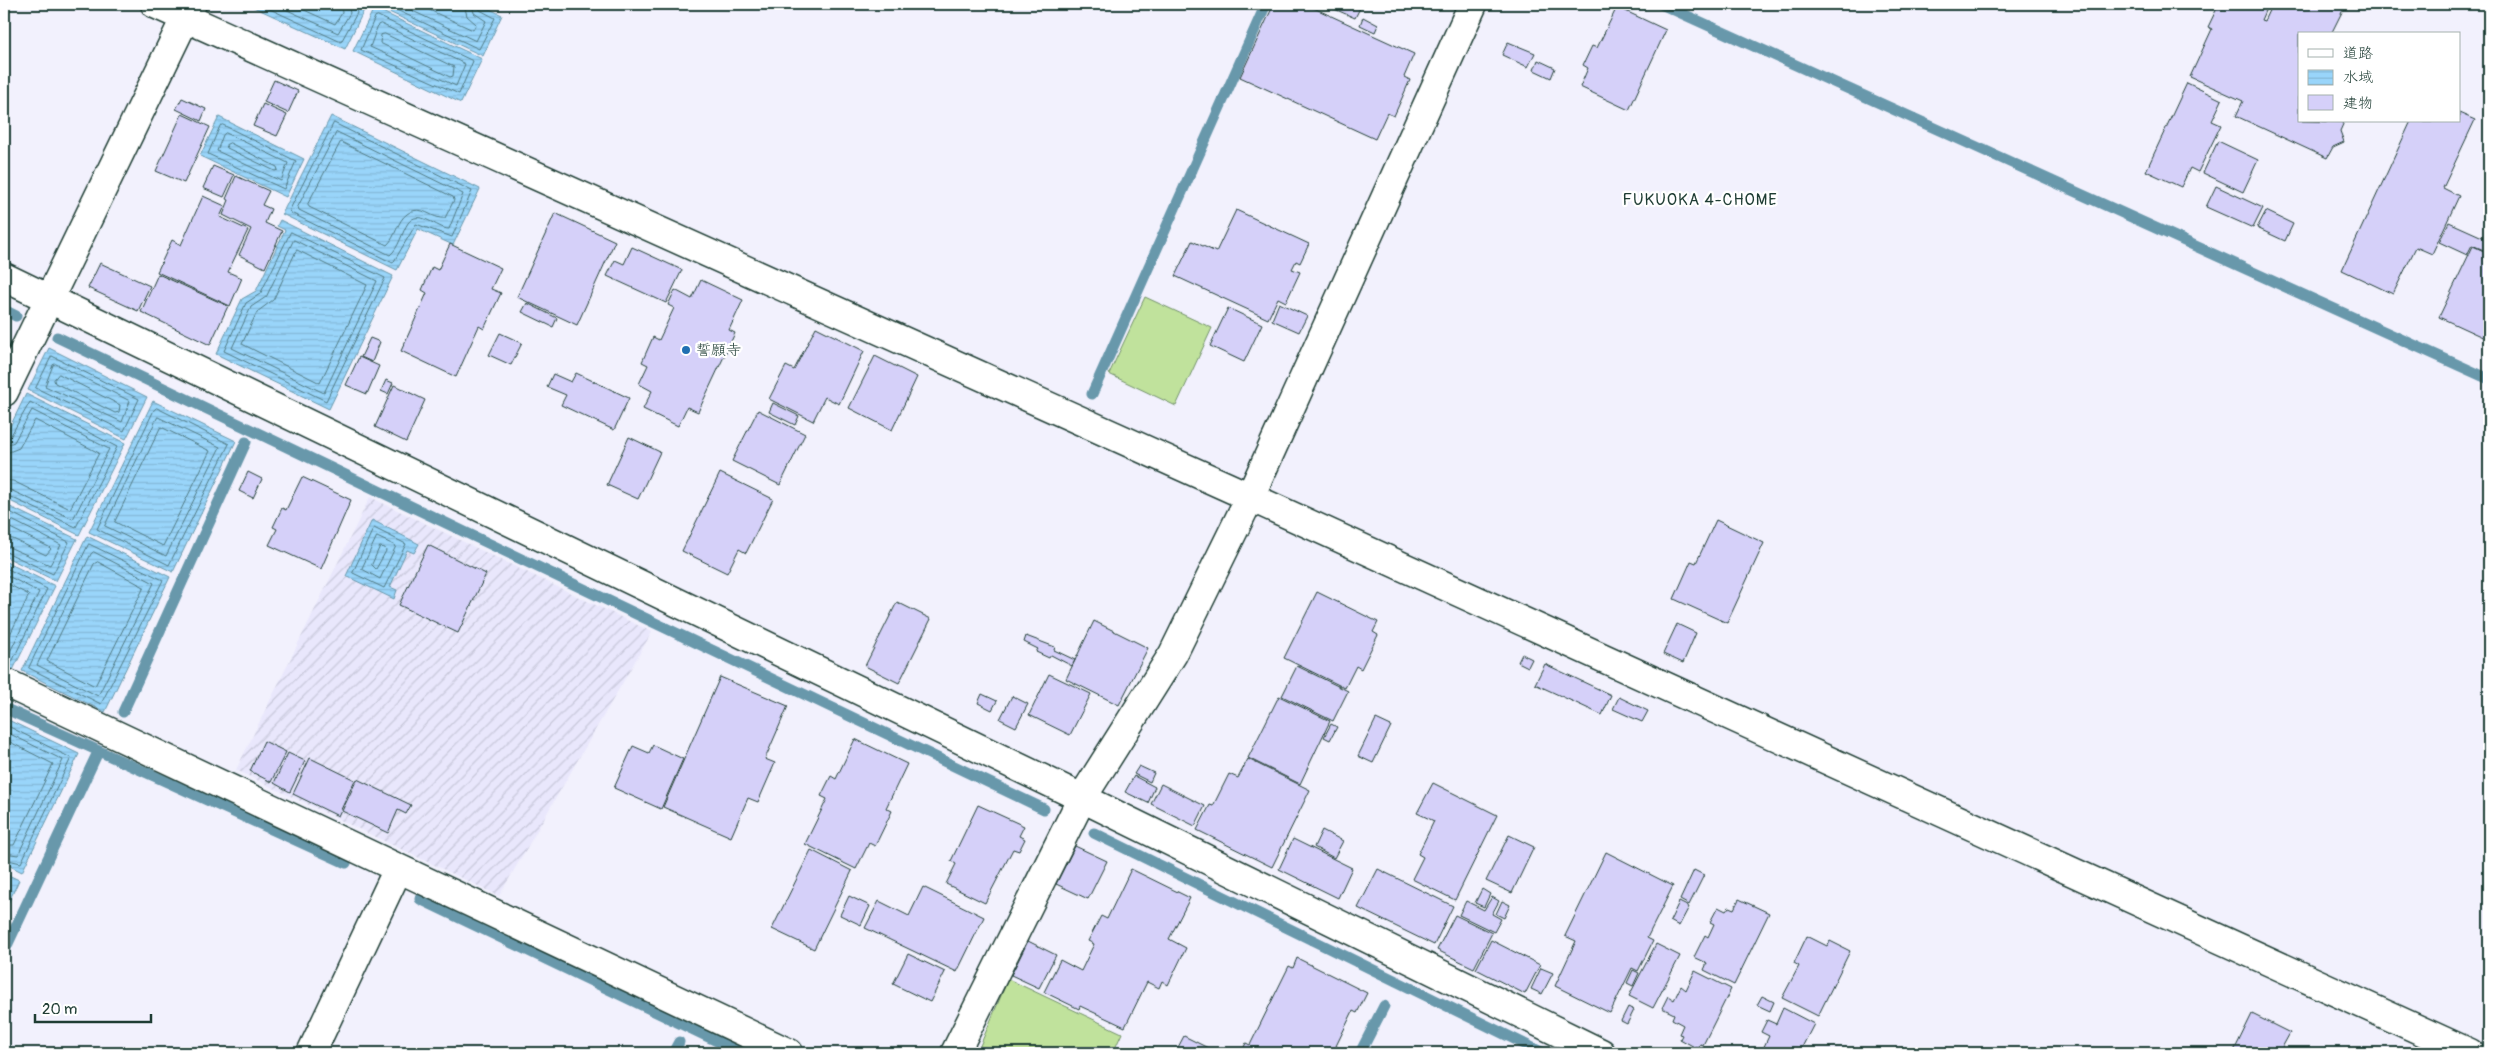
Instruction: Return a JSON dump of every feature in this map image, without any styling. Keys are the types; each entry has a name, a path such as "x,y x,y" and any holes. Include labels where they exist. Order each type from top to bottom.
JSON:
{"street":[{"path":"155,4 189,11 2469,1053"},
{"path":"955,1053 1082,798 1173,654 1250,497 1473,4"},
{"path":"4,392 189,11"},
{"path":"4,277 1082,798 1601,1053"},
{"path":"4,682 789,1053"},
{"path":"311,1053 398,869"}],"shaded area":[{"path":"370,497 652,632 499,896 236,770"}],"green space":[{"path":"1145,297 1212,328 1176,406 1109,374"},
{"path":"1008,979 1122,1033 1113,1053 977,1053"}],"water":[{"path":"247,4 355,4 365,8 345,49"},
{"path":"479,4 502,15 483,56 374,5"},
{"path":"374,8 482,59 461,103 353,51"},
{"path":"331,116 480,189 453,245 418,229 397,270 282,214"},
{"path":"219,117 304,159 286,197 200,156"},
{"path":"280,220 393,276 329,409 216,354 242,299 256,291 285,230 277,226"},
{"path":"49,348 147,397 126,439 28,390"},
{"path":"26,394 125,443 79,535 4,498 4,439"},
{"path":"153,401 236,441 173,572 89,532"},
{"path":"4,504 77,539 56,581 4,556"},
{"path":"372,520 419,544 414,553 407,550 390,587 397,590 394,599 346,576"},
{"path":"87,536 170,577 105,712 22,671"},
{"path":"4,561 55,586 12,672 4,668"},
{"path":"4,718 79,754 22,872 4,863"},
{"path":"4,873 19,880 4,912"}],"building":[{"path":"1274,4 1305,4 1414,54 1404,77 1410,80 1394,116 1387,113 1375,139 1240,77"},
{"path":"1323,4 1362,4 1355,18"},
{"path":"2219,4 2268,4 2261,20 2264,21 2272,4 2346,4 2332,32 2298,32 2298,122 2344,122 2340,131 2344,142 2333,147 2327,158 2236,116 2243,101 2190,77 2212,29 2208,27"},
{"path":"1617,7 1666,30 1629,110 1580,87 1588,68 1583,65 1592,46 1597,48"},
{"path":"1363,17 1378,25 1375,32 1360,25"},
{"path":"1508,42 1535,53 1528,67 1502,55"},
{"path":"1538,60 1555,68 1551,78 1534,70"},
{"path":"274,80 298,91 288,113 264,102"},
{"path":"2187,83 2222,100 2212,121 2221,125 2198,172 2190,168 2181,187 2146,171"},
{"path":"182,98 206,109 201,121 176,109"},
{"path":"263,104 287,115 277,136 253,126"},
{"path":"2460,113 2475,120 2443,188 2459,196 2432,254 2416,247 2393,294 2342,270 2411,122 2460,122"},
{"path":"182,114 210,127 184,183 156,171"},
{"path":"2218,141 2258,160 2243,192 2203,173"},
{"path":"213,166 234,175 224,197 203,188"},
{"path":"236,176 269,191 262,205 271,209 265,223 282,231 265,268 239,255 251,229 223,215 229,200 226,199"},
{"path":"2216,186 2263,208 2253,228 2206,207"},
{"path":"203,196 225,206 220,217 248,230 228,272 242,278 230,306 157,272 172,240 181,245"},
{"path":"1236,210 1309,244 1300,263 1296,261 1292,269 1300,272 1286,302 1278,298 1268,319 1175,276 1192,241 1216,252"},
{"path":"2266,211 2293,224 2285,241 2257,228"},
{"path":"555,213 615,241 577,325 517,297"},
{"path":"2449,222 2489,240 2486,251 2472,245 2467,255 2439,242"},
{"path":"450,244 501,268 491,289 501,293 484,329 479,326 456,377 401,351 427,293 422,290 432,267 438,270"},
{"path":"2489,245 2489,340 2439,317 2473,246 2486,252"},
{"path":"632,247 682,270 666,303 607,276 615,260 624,264"},
{"path":"100,263 150,286 138,311 88,288"},
{"path":"158,274 228,306 210,345 141,312"},
{"path":"701,280 743,300 729,330 735,333 698,412 687,407 678,426 643,409 652,391 639,384 648,365 642,362 653,337 659,340 674,308 668,305 675,290 692,299"},
{"path":"527,303 557,318 553,327 522,312"},
{"path":"1279,303 1307,316 1299,332 1272,320"},
{"path":"1228,308 1262,324 1244,362 1210,346"},
{"path":"816,327 864,351 839,404 825,397 813,421 769,399 786,366 794,370"},
{"path":"500,333 522,343 511,365 489,355"},
{"path":"370,338 380,342 372,362 361,357"},
{"path":"875,356 917,377 892,430 849,408"},
{"path":"359,357 379,366 367,394 346,385"},
{"path":"576,373 629,398 614,430 561,405 566,395 547,387 553,374 571,382"},
{"path":"386,380 393,383 388,394 381,391"},
{"path":"394,385 425,400 406,442 375,427"},
{"path":"773,403 799,416 795,425 769,412"},
{"path":"758,410 805,434 780,485 732,461"},
{"path":"629,437 660,452 638,499 607,485"},
{"path":"248,472 262,479 253,498 239,491"},
{"path":"720,473 773,499 746,553 739,549 727,573 682,551"},
{"path":"302,477 351,500 321,569 269,545 277,529 273,527 282,508 286,510"},
{"path":"1716,520 1764,543 1727,623 1674,599 1691,561 1696,563"},
{"path":"428,545 486,574 458,633 399,605"},
{"path":"1317,592 1378,622 1373,632 1378,635 1361,669 1356,666 1345,688 1284,658"},
{"path":"897,602 931,619 899,683 865,666"},
{"path":"1094,621 1148,648 1119,705 1066,679"},
{"path":"1677,624 1696,633 1683,663 1663,654"},
{"path":"1026,636 1055,647 1054,650 1075,660 1072,666 1051,655 1049,658 1036,652 1038,649 1024,642"},
{"path":"1522,654 1532,659 1528,667 1518,662"},
{"path":"1545,664 1611,695 1602,715 1535,684"},
{"path":"1297,666 1348,691 1333,721 1282,696"},
{"path":"1049,674 1091,694 1070,735 1029,715"},
{"path":"720,677 788,706 765,759 775,763 758,802 748,798 731,837 663,807"},
{"path":"982,694 997,701 992,710 978,703"},
{"path":"1012,696 1028,704 1016,727 1000,719"},
{"path":"1279,696 1330,721 1300,784 1248,758"},
{"path":"1619,697 1648,711 1642,722 1613,709"},
{"path":"1376,719 1391,726 1373,763 1358,756"},
{"path":"1331,724 1337,727 1330,740 1324,737"},
{"path":"855,739 907,764 886,808 892,811 875,846 869,843 856,869 805,844 827,799 821,796 831,776 836,779"},
{"path":"264,741 286,752 271,782 250,771"},
{"path":"653,745 683,759 661,809 614,788 633,746 649,753"},
{"path":"288,753 305,761 290,792 274,783"},
{"path":"310,758 355,780 338,816 293,794"},
{"path":"1248,759 1310,790 1272,867 1197,830 1210,805 1213,806 1229,774 1238,778"},
{"path":"1139,766 1154,773 1150,782 1134,774"},
{"path":"1134,776 1155,787 1148,803 1125,792"},
{"path":"357,779 411,805 406,814 398,810 388,833 342,811"},
{"path":"1433,783 1497,815 1455,900 1412,879 1423,857 1418,854 1434,821 1417,813"},
{"path":"1161,784 1205,806 1195,826 1151,804"},
{"path":"978,805 1024,826 1019,836 1025,839 1019,851 1013,849 985,903 946,884 956,864 951,861"},
{"path":"1322,830 1343,841 1334,858 1314,847"},
{"path":"1509,835 1534,847 1512,893 1486,881"},
{"path":"1293,839 1352,868 1338,898 1279,869"},
{"path":"1075,846 1107,861 1088,899 1056,884"},
{"path":"811,850 852,871 814,949 772,929"},
{"path":"1606,852 1673,886 1647,938 1653,941 1638,971 1632,968 1610,1013 1555,986 1576,941 1565,936"},
{"path":"1131,869 1190,898 1169,939 1186,948 1168,985 1162,981 1159,988 1147,982 1125,1027 1080,1006 1079,1009 1044,992 1060,960 1081,971 1094,944 1088,941 1101,916 1107,919"},
{"path":"1378,869 1453,906 1434,945 1358,908"},
{"path":"1694,870 1704,875 1689,905 1680,900"},
{"path":"923,887 984,917 957,972 865,928 879,901 909,916"},
{"path":"1482,889 1490,894 1484,907 1475,903"},
{"path":"849,896 870,906 861,925 840,915"},
{"path":"1492,897 1499,901 1492,914 1501,919 1494,932 1459,915 1466,901 1484,910"},
{"path":"1739,899 1769,913 1734,985 1704,970 1707,963 1694,957 1705,935 1708,937 1714,924 1710,922 1718,907 1726,911 1729,907 1734,909"},
{"path":"1502,901 1510,905 1504,918 1496,914"},
{"path":"1679,902 1689,907 1679,926 1670,921"},
{"path":"1455,915 1492,933 1474,968 1437,950"},
{"path":"1807,936 1827,946 1830,941 1850,951 1818,1016 1782,998 1799,966 1794,963"},
{"path":"1491,940 1540,965 1525,994 1476,969"},
{"path":"1028,941 1056,955 1039,988 1011,975"},
{"path":"1656,944 1680,956 1653,1008 1629,996"},
{"path":"908,954 945,972 930,1002 893,984"},
{"path":"1297,958 1367,993 1357,1013 1353,1011 1336,1046 1347,1053 1241,1053 1246,1043 1250,1045 1289,966 1293,968"},
{"path":"1541,968 1553,973 1542,994 1531,989"},
{"path":"1633,970 1639,973 1633,986 1627,983"},
{"path":"1695,971 1731,989 1703,1045 1700,1044 1698,1049 1680,1039 1682,1035 1679,1034 1683,1025 1672,1019 1674,1014 1662,1008 1668,996 1674,1000 1681,986 1686,990"},
{"path":"1762,996 1774,1002 1770,1011 1757,1005"},
{"path":"1628,1007 1634,1010 1627,1024 1621,1021"},
{"path":"1783,1008 1814,1024 1799,1053 1761,1053 1769,1036 1761,1032 1767,1020 1776,1024"},
{"path":"2252,1014 2290,1033 2279,1053 2233,1053"},
{"path":"1184,1036 1218,1053 1175,1053"}],"waterway":[{"path":"1092,394 1266,4"},
{"path":"1661,4 2489,379"},
{"path":"4,310 16,316"},
{"path":"57,337 1044,809"},
{"path":"123,712 246,442"},
{"path":"4,708 346,863"},
{"path":"4,952 98,752"},
{"path":"1094,833 1543,1053"},
{"path":"420,899 742,1053"},
{"path":"1360,1053 1384,1006"},
{"path":"673,1053 679,1042"}],"place":[{"name":"誓願寺","path":"686,350"}],"district":[{"name":"FUKUOKA 4-CHOME","path":"1700,200"}]}
